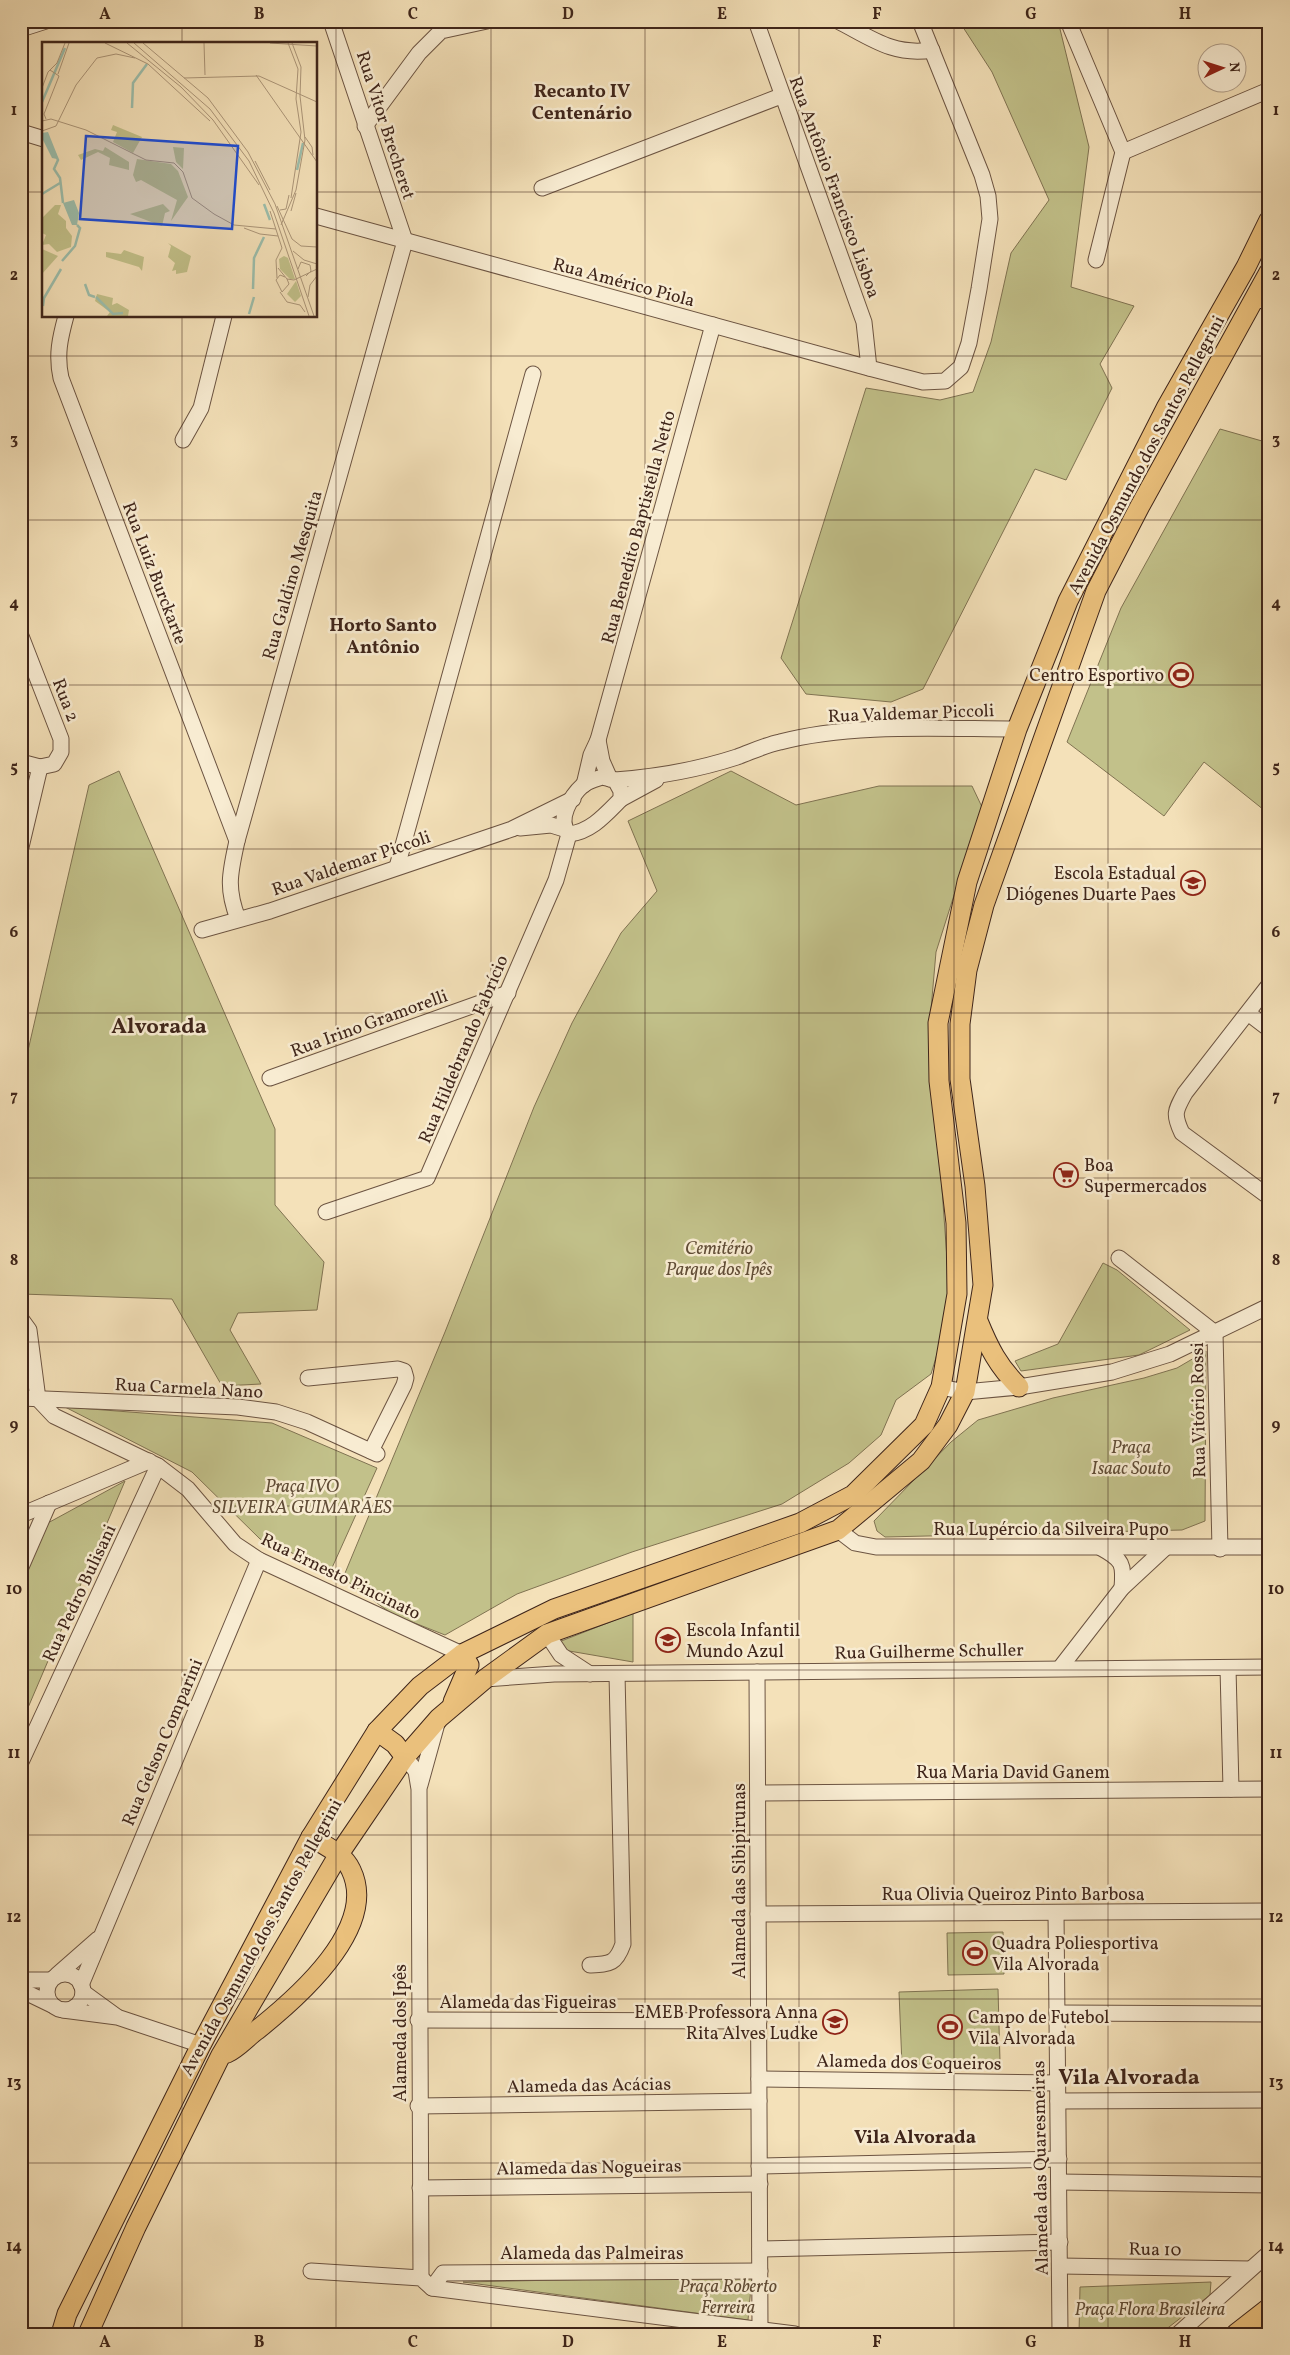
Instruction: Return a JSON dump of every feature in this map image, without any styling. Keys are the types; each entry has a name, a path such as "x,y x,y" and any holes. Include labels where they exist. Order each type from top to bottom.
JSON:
{"highway":[{"path":"1237,2334 1269,2309"}],"main road":[{"name":"Avenida Osmundo dos Santos Pellegrini","path":"61,2334 67,2314 201,2045 311,1837 377,1731 420,1686 462,1654 554,1609 800,1523 857,1491 924,1425 942,1387 957,1294 956,1223 939,1081 938,1023 967,882 1018,729 1068,601 1166,408 1241,275 1269,220"},
{"name":"Avenida Osmundo dos Santos Pellegrini","path":"88,2334 136,2227 222,2055 339,1854 404,1757 444,1714 485,1679 548,1634 838,1530 921,1461 948,1426 965,1392 983,1285 981,1238 960,1079 960,1024 967,970 984,906 1096,591 1168,456 1262,301 1269,272"},
{"path":"1166,408 1158,446 1168,456"},
{"path":"1018,729 1028,730 1033,733 1036,738 1036,756"},
{"path":"978,1319 989,1346 1002,1369 1020,1386"},
{"path":"838,1530 838,1519 843,1508 857,1491"},
{"path":"444,1714 470,1665 462,1654"},
{"path":"377,1731 395,1744 404,1757"},
{"path":"201,2045 222,2055 229,2052 294,2000 322,1971 341,1941 355,1908 357,1898 356,1883 351,1869 339,1854 311,1837"}],"street":[{"path":"21,29 46,21"},
{"name":"Rua Vitor Brecheret","path":"332,21 365,126 405,241"},
{"path":"365,126 419,53 441,31 487,21"},
{"name":"Rua Antônio Francisco Lisboa","path":"756,21 781,96 864,322 869,368"},
{"path":"838,21 894,49 913,53 932,50 920,21"},
{"path":"1068,21 1123,152 1096,260"},
{"name":"Rua Américo Piola","path":"318,217 869,368 923,382 945,381 961,367 972,325 990,219 988,196 982,175 932,50"},
{"path":"1123,152 1269,90"},
{"path":"542,188 781,96"},
{"path":"21,132 42,138"},
{"name":"Rua Galdino Mesquita","path":"238,919 230,898 229,885 237,841 405,241"},
{"name":"Rua Luiz Burckarte","path":"65,318 58,344 58,362 61,378 237,841"},
{"path":"183,440 201,408 224,318"},
{"name":"Rua Benedito Baptistella Netto","path":"584,784 591,755 598,740 713,325"},
{"path":"397,867 533,374"},
{"name":"Rua 2","path":"21,636 61,739 61,752 54,764 40,767"},
{"name":"Rua Valdemar Piccoli","path":"584,784 602,777 612,780 662,777 736,758 780,742 818,735 860,731 1018,729"},
{"name":"Rua Benedito Baptistella Netto","path":"598,740 602,761 612,780 621,791 621,799"},
{"path":"21,762 40,767 21,847"},
{"name":"Rua Valdemar Piccoli","path":"512,829 551,825 567,832 579,833 589,828 621,799 662,777"},
{"path":"573,799 584,784"},
{"name":"Rua Valdemar Piccoli","path":"202,930 270,911 512,829 573,799"},
{"name":"Rua Hildebrando Fabrício","path":"326,1212 427,1178 556,880 567,832 563,819 573,799"},
{"path":"1269,985 1185,1093 1176,1109 1175,1116 1182,1133 1269,1198"},
{"name":"Rua Irino Gramorelli","path":"270,1078 508,993"},
{"path":"1248,1013 1269,1028"},
{"name":"Rua Vitório Rossi","path":"1119,1258 1215,1333 1220,1549"},
{"path":"942,1387 965,1392 1112,1372 1170,1354 1269,1306"},
{"path":"21,1319 29,1330 38,1399"},
{"name":"Rua Carmela Nano","path":"21,1398 238,1407 276,1412 307,1422 374,1452 404,1385 406,1378 404,1371 398,1369 308,1378"},
{"name":"Rua Ernesto Pincinato","path":"38,1399 54,1416 153,1464 188,1489 235,1544 259,1560 462,1654"},
{"path":"21,1515 153,1464"},
{"name":"Rua Pedro Bulisani","path":"21,1762 153,1464"},
{"path":"21,1567 49,1503"},
{"name":"Rua Lupércio da Silveira Pupo","path":"838,1530 855,1543 876,1547 1220,1549 1269,1547"},
{"path":"1102,1548 1116,1556 1122,1563 1122,1588"},
{"path":"1060,1668 1122,1588 1164,1549"},
{"name":"Rua Gelson Comparini","path":"82,1989 99,1938 259,1560"},
{"path":"548,1634 562,1655 590,1674"},
{"name":"Rua Guilherme Schuller","path":"485,1679 590,1674 1060,1668 1269,1668"},
{"path":"1228,1668 1231,1789"},
{"name":"Alameda das Sibipirunas","path":"757,1672 760,2330"},
{"path":"590,1965 608,1964 618,1957 623,1944 617,1674"},
{"name":"Alameda dos Ipês","path":"418,1789 444,1714"},
{"name":"Alameda dos Ipês","path":"404,1757 416,1771 418,1789 418,2106 420,2188 426,2283"},
{"name":"Rua Maria David Ganem","path":"758,1793 1269,1789"},
{"name":"Rua Olivia Queiroz Pinto Barbosa","path":"758,1914 1269,1911"},
{"name":"Alameda das Quaresmeiras","path":"1056,1913 1060,2334"},
{"name":"Rua Gelson Comparini","path":"54,1978 99,1938"},
{"path":"21,1980 54,1978 69,1974 74,1976 82,1989 117,2016"},
{"path":"54,1978 47,1990 58,2007 117,2016 201,2045"},
{"path":"21,1990 58,2007 69,2009 79,2003 82,1989"},
{"path":"1057,2013 1269,2014"},
{"name":"Alameda das Figueiras","path":"418,2020 759,2021"},
{"name":"Alameda dos Coqueiros","path":"759,2079 1058,2083"},
{"path":"1058,2101 1269,2100"},
{"name":"Alameda das Acácias","path":"418,2106 759,2101"},
{"path":"760,2166 1059,2159"},
{"path":"1059,2182 1269,2185"},
{"name":"Alameda das Nogueiras","path":"420,2188 760,2184"},
{"path":"760,2249 1060,2242"},
{"path":"1178,2334 1269,2253"},
{"name":"Rua 10","path":"1060,2266 1250,2268"},
{"name":"Alameda das Palmeiras","path":"426,2283 443,2273 760,2271"},
{"path":"311,2272 426,2283 795,2334"}],"green space":[{"path":"959,21 1058,21 1089,147 1071,287 1134,306 1100,364 1112,388 1066,480 1035,469 923,689 891,702 806,694 781,658 866,388 940,400 973,392 991,342 1011,253 1049,200 992,72"},
{"name":"Centro Esportivo","path":"1220,429 1269,443 1269,814 1204,762 1164,816 1067,742 1121,608"},
{"path":"119,771 275,1129 275,1205 324,1262 317,1310 238,1313 230,1330 261,1384 222,1386 172,1299 21,1294 21,1081 89,785"},
{"name":"Cemitério Parque dos Ipês","path":"731,771 796,805 879,786 972,786 982,807 936,952 930,1021 949,1287 941,1341 931,1374 896,1400 881,1435 849,1463 782,1504 632,1552 517,1594 445,1635 392,1614 343,1578 445,1332 534,1107 572,1023 621,933 657,891 628,821"},
{"path":"1103,1263 1117,1270 1190,1330 1139,1355 1021,1371 1015,1361 1058,1344"},
{"name":"Praça Isaac Souto","path":"1206,1351 1205,1521 1182,1530 885,1537 877,1531 874,1521 951,1442 978,1420 1053,1398 1144,1378 1177,1368"},
{"name":"Praça IVO SILVEIRA GUIMARÃES","path":"65,1407 272,1423 377,1468 331,1570 260,1539 192,1472"},
{"path":"125,1481 21,1724 21,1587 46,1524"},
{"path":"633,1613 633,1662 546,1647"},
{"name":"Quadra Poliesportiva Vila Alvorada","path":"1003,1932 1004,1974 948,1975 947,1933"},
{"name":"Campo de Futebol Vila Alvorada","path":"998,1989 1000,2061 902,2065 899,1992"},
{"name":"Praça Roberto Ferreira","path":"752,2276 748,2320 463,2282"},
{"name":"Praça Flora Brasileira","path":"1211,2282 1210,2295 1160,2334 1079,2334 1080,2287"}],"place":[{"name":"Centro Esportivo","path":"1181,675"},
{"name":"Escola Estadual Diógenes Duarte Paes","path":"1193,883"},
{"name":"Boa Supermercados","path":"1066,1175"},
{"name":"Escola Infantil Mundo Azul","path":"668,1640"},
{"name":"Quadra Poliesportiva Vila Alvorada","path":"975,1953"},
{"name":"EMEB Professora Anna Rita Alves Ludke","path":"835,2022"},
{"name":"Campo de Futebol Vila Alvorada","path":"950,2027"}],"district":[{"name":"Recanto IV Centenário","path":"582,101"},
{"name":"Horto Santo Antônio","path":"383,635"},
{"name":"Alvorada","path":"159,1025"},
{"name":"Vila Alvorada","path":"1129,2076"},
{"name":"Vila Alvorada","path":"915,2136"}]}
